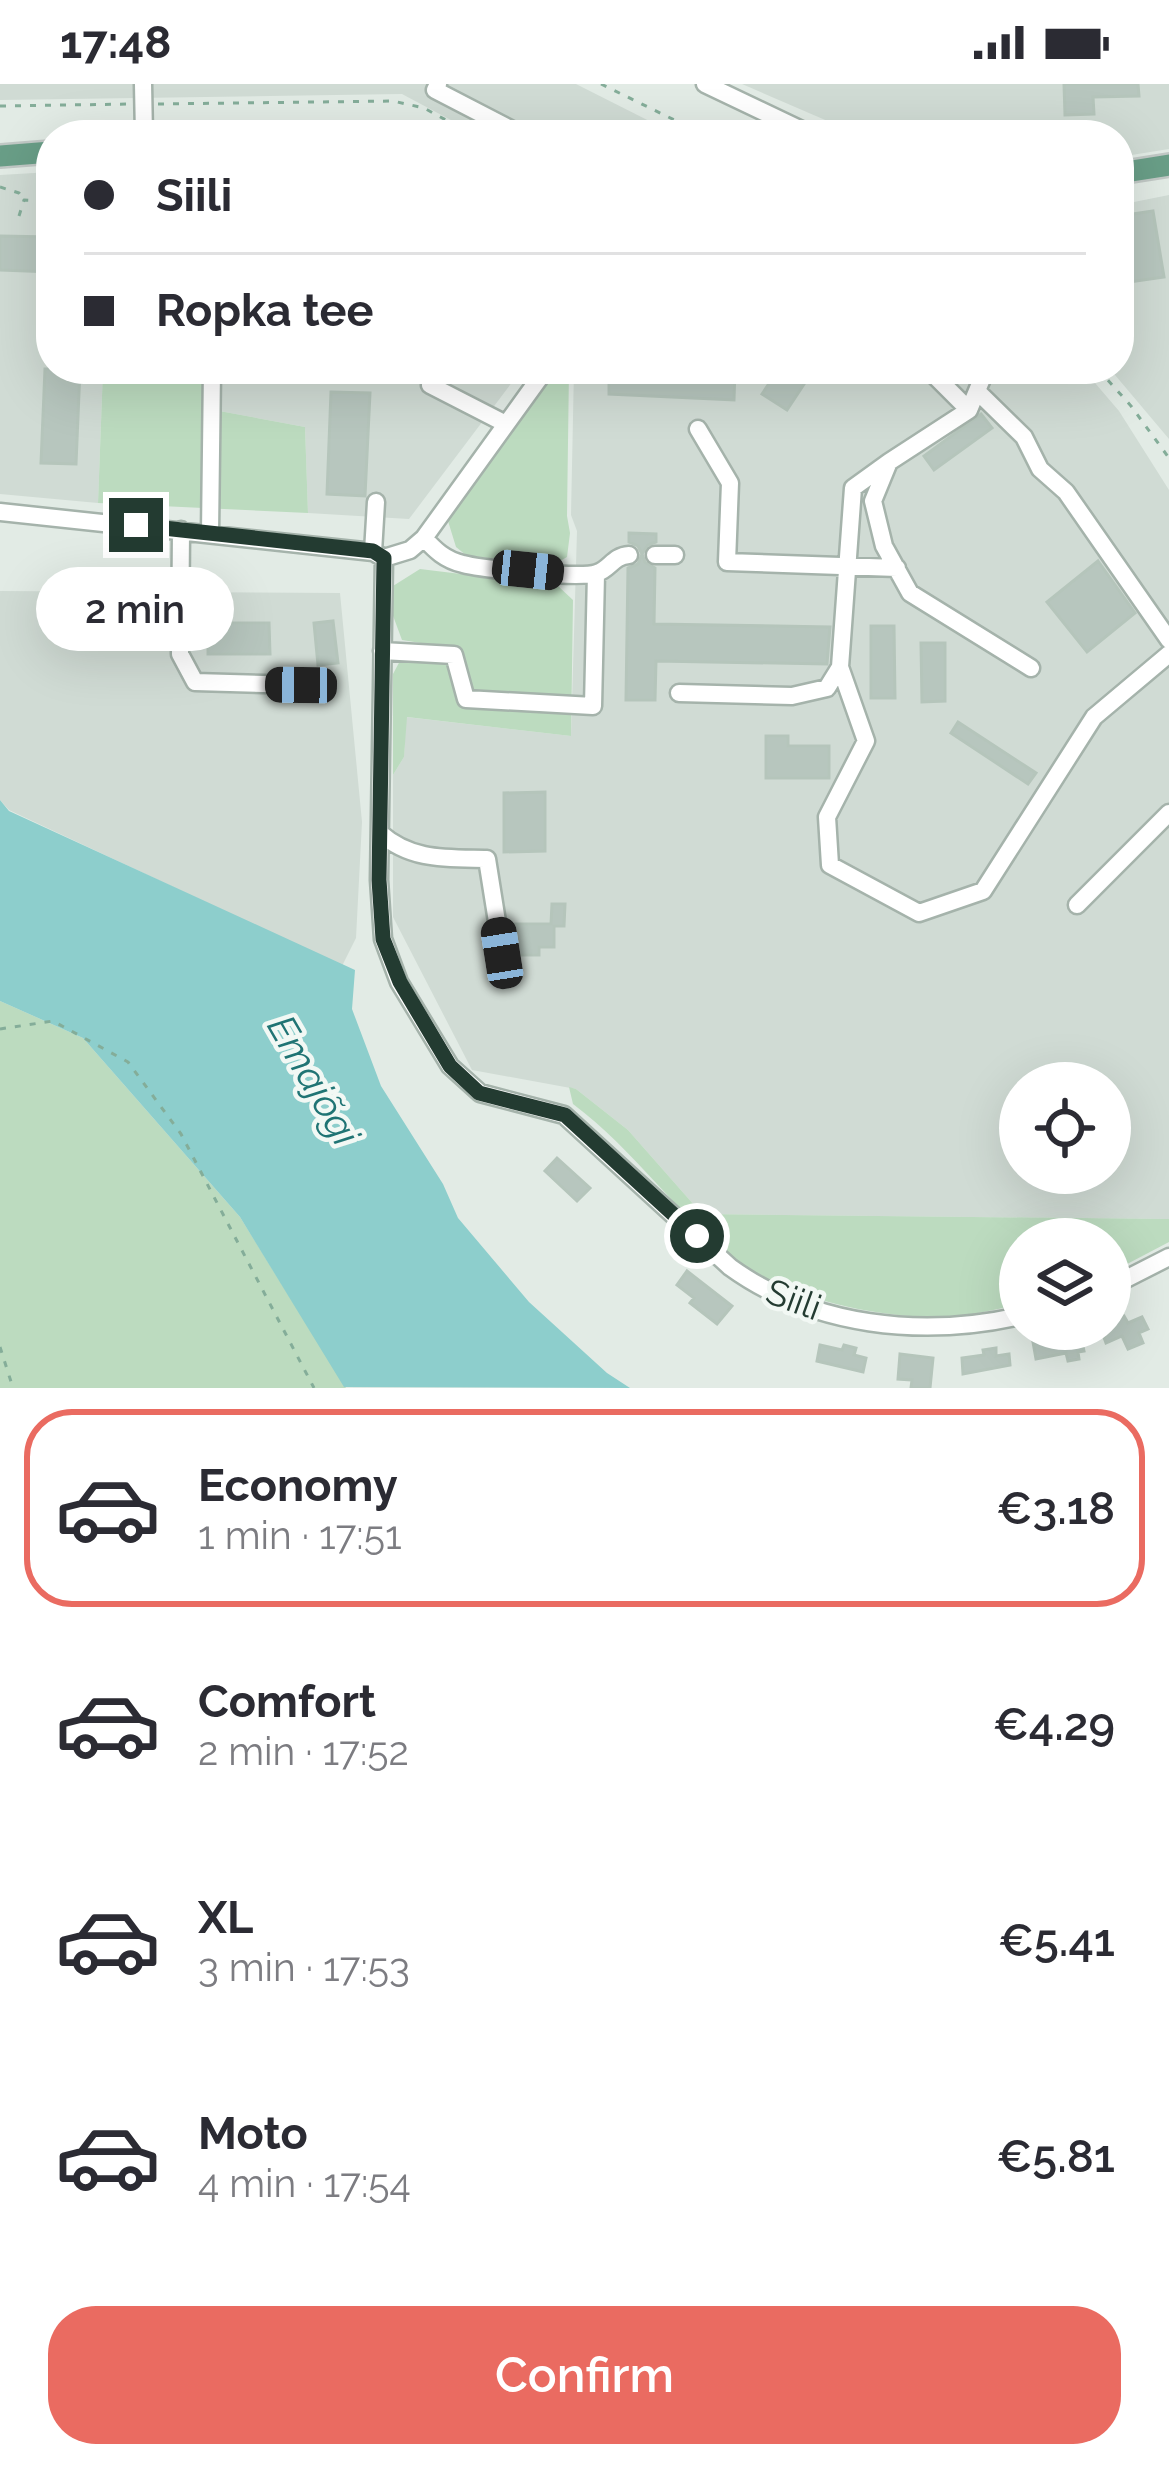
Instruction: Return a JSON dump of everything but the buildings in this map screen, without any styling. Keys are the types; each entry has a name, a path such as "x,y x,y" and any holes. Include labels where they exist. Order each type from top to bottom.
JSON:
{"main road":[{"path":"0,143 36,146"},
{"path":"0,156 36,150"},
{"path":"1134,171 1169,165"},
{"path":"1134,185 1169,179"}],"street":[{"path":"143,84 144,120"},
{"path":"438,84 435,91 492,120"},
{"path":"705,84 781,120"},
{"path":"210,533 212,384"},
{"path":"0,512 379,555 410,550 424,538 535,384"},
{"path":"943,384 969,410"},
{"path":"980,384 969,410 853,488 840,667 866,740 827,817 830,865 919,913 983,891 1094,717 1169,654"},
{"path":"430,385 506,424"},
{"path":"977,391 1024,437 1040,469 1066,492 1169,640"},
{"path":"698,429 730,483 727,562 897,568"},
{"path":"889,462 873,500 884,546 910,592 1031,668"},
{"name":"Siili","path":"376,502 382,651 383,939 400,982 450,1066 479,1093 565,1115 730,1268 788,1302 892,1325 933,1328 999,1319"},
{"path":"181,530 180,654 195,682 301,685"},
{"path":"424,538 440,555 461,564 596,574 620,555 629,555"},
{"path":"655,555 675,555"},
{"path":"382,651 454,655 466,700 593,706 596,574"},
{"path":"679,693 792,696 827,688 840,667"},
{"path":"1077,905 1169,812"},
{"path":"380,833 395,847 419,856 487,859 502,953"},
{"path":"1131,1276 1169,1257"}],"path":[{"path":"601,84 674,120"},
{"path":"0,106 393,101 424,108 445,120"},
{"path":"0,187 20,193 24,200 20,216"},
{"path":"24,200 36,200"},
{"path":"1111,384 1169,458"},
{"path":"0,1029 53,1021 128,1062 182,1133 314,1388"},
{"path":"0,1347 13,1388"}],"shaded area":[{"path":"0,84 576,84 647,120 451,120 402,94 0,100"},
{"path":"742,84 1169,84 1169,149 1134,155 1134,120 825,120"},
{"path":"36,173 36,384 102,384 98,503 0,494 0,175"},
{"path":"1169,195 1169,439 1123,384 1134,384 1134,202"},
{"path":"204,384 511,384 409,519 308,513 305,427 203,408"},
{"path":"574,384 1096,384 1119,411 1169,490 1169,1219 702,1214 628,1130 576,1089 472,1070 393,917 393,775 404,757 406,717 571,736 577,531 571,515"},
{"path":"0,591 340,593 362,822 356,938 342,966 9,810 0,800"}],"green space":[{"path":"102,384 204,384 203,408 305,427 308,513 98,503"},
{"path":"547,384 569,384 567,557 555,564 467,556 456,547 448,521"},
{"path":"420,569 558,586 573,600 571,736 407,717 404,757 393,775 393,674 401,659 438,664 439,646 402,640 392,613 393,586"},
{"path":"0,1001 83,1038 240,1217 346,1388 0,1388"},
{"path":"569,1087 628,1130 702,1214 1076,1218 999,1218 999,1309 948,1317 836,1304 784,1287 742,1264 573,1104"},
{"path":"1131,1219 1169,1219 1169,1242 1131,1262"}],"water":[{"name":"Emajõgi","path":"0,800 9,811 355,970 352,1009 381,1086 443,1184 458,1218 529,1302 630,1388 344,1387 240,1217 83,1038 0,1001"}],"route":[{"path":"136,525 373,551 384,558 379,880 383,939 400,982 450,1066 479,1093 565,1115 697,1236"}]}
